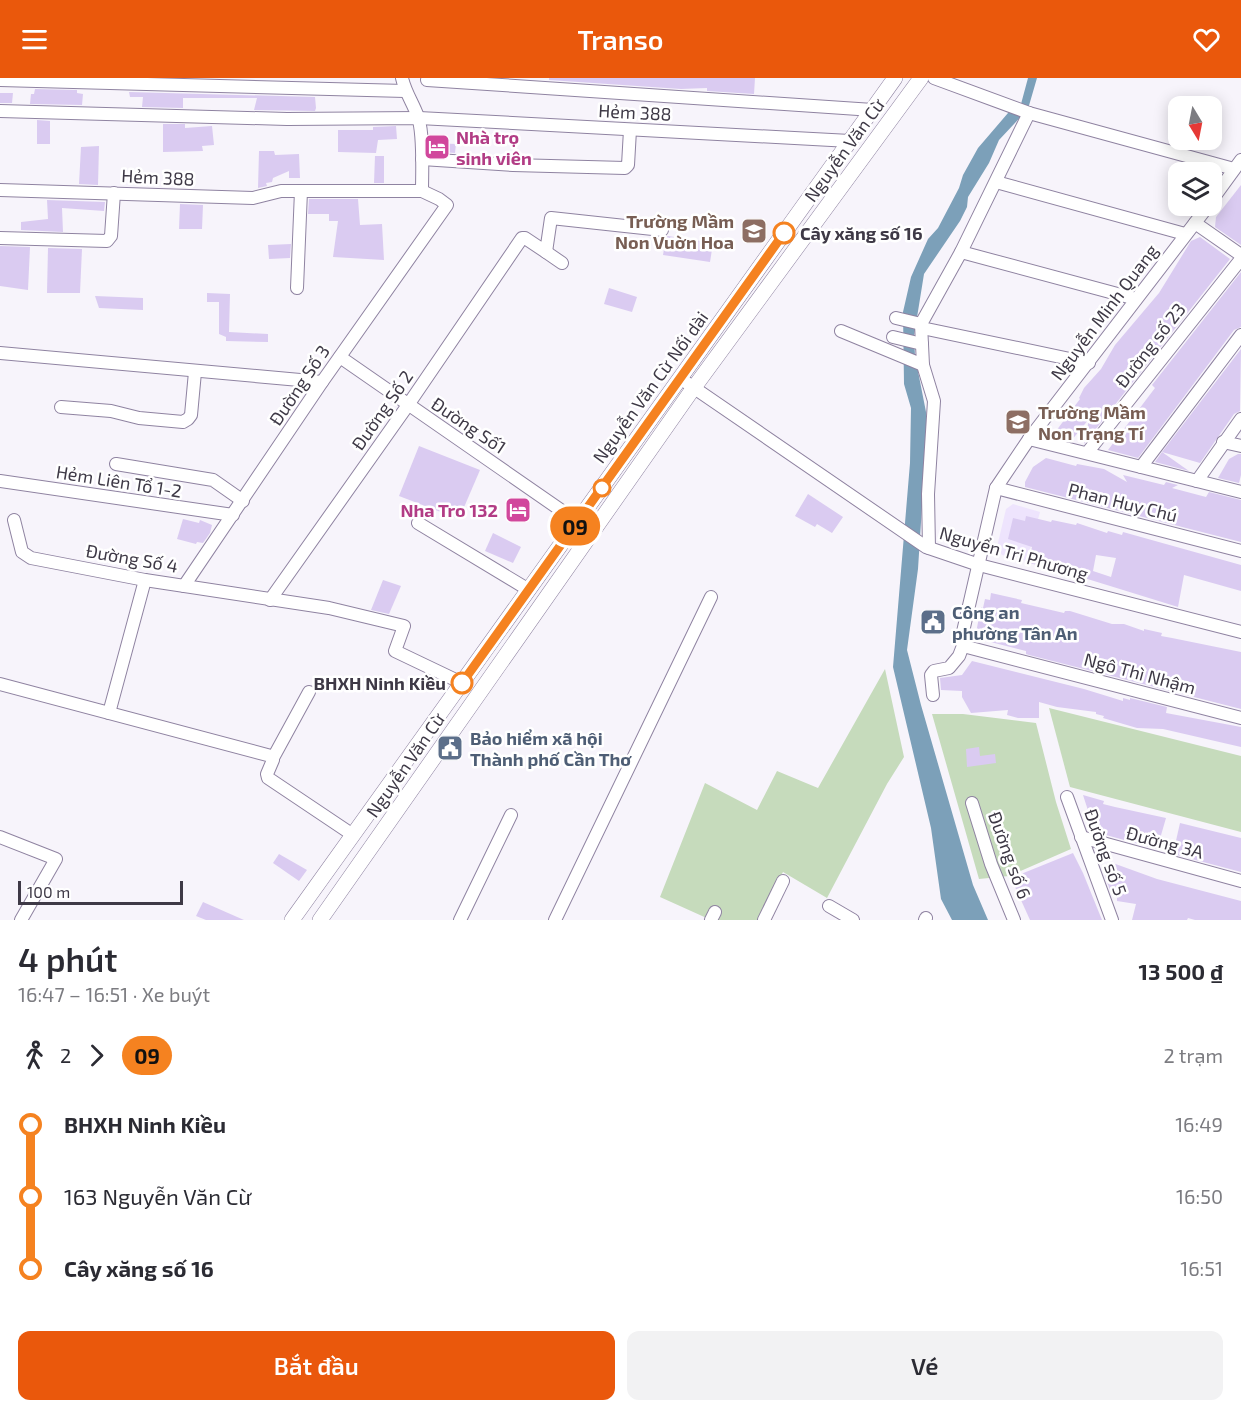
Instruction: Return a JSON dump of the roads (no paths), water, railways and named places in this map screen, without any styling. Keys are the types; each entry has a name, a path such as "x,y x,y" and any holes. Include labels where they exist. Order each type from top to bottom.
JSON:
{"main road":[{"name":"Nguyễn Văn Cừ","path":"850,141 895,78"},
{"name":"Nguyễn Văn Cừ","path":"320,920 693,388 921,78"},
{"name":"Nguyễn Văn Cừ Nối dài","path":"292,920 850,141"},
{"path":"353,835 372,847"}],"street":[{"path":"934,78 1028,113 1238,165 1222,187"},
{"path":"0,80 404,84 419,118 422,191"},
{"path":"428,80 873,110"},
{"name":"Hẻm 388","path":"0,111 287,119 419,118 850,141"},
{"path":"927,547 934,401 921,364 920,325 961,252 1028,113"},
{"path":"422,159 513,165 625,168 628,165 630,130"},
{"path":"996,182 1185,234"},
{"name":"Hẻm 388","path":"0,190 252,198 275,192 422,191 447,205"},
{"path":"297,288 301,191"},
{"path":"0,238 107,241 111,236 114,193"},
{"name":"Đường Số 3","path":"184,586 322,382 447,205"},
{"name":"Nguyễn Minh Quang","path":"933,695 931,675 933,671 949,668 959,656 963,643 996,488 1029,438 1200,216"},
{"path":"562,263 546,252 546,217 662,230"},
{"path":"1195,223 1241,257"},
{"name":"Đường Số 2","path":"270,600 408,405 522,238 546,252"},
{"path":"961,252 1136,299"},
{"name":"Đường số 23","path":"1087,453 1241,257"},
{"path":"899,319 1089,363"},
{"path":"841,331 921,364"},
{"path":"1141,467 1241,335"},
{"path":"898,338 919,343"},
{"path":"0,353 322,382"},
{"name":"Đường Số1","path":"340,357 578,522"},
{"path":"61,407 111,411 140,418 183,422 191,415 195,372"},
{"name":"Nguyển Tri Phương","path":"680,378 927,547 978,566 1241,632"},
{"path":"1197,481 1241,419"},
{"path":"1029,438 1241,492"},
{"path":"1223,442 1241,446"},
{"path":"116,464 213,480 243,501"},
{"name":"Hẻm Liên Tổ 1-2","path":"0,481 233,515"},
{"name":"Phan Huy Chú","path":"996,488 1241,551"},
{"name":"Đường Số 4","path":"14,519 20,548 26,556 270,600"},
{"path":"418,523 529,590"},
{"path":"109,713 145,579"},
{"path":"555,920 711,597"},
{"path":"270,600 329,608 404,626 395,651 462,683"},
{"name":"Ngô Thì Nhậm","path":"963,643 967,647 1241,718"},
{"path":"0,684 273,758"},
{"path":"309,692 273,758 267,774 268,778 353,835"},
{"name":"Đường số 5","path":"1067,796 1112,920"},
{"name":"Đường số 6","path":"972,803 991,864 1014,920"},
{"path":"460,920 511,815"},
{"path":"0,837 56,859 21,920"},
{"name":"Đường 3A","path":"1081,837 1241,881"},
{"path":"764,920 783,881"},
{"path":"829,906 854,920"}],"water":[{"path":"1028,78 1037,78 1028,109 999,140 989,163 968,197 967,207 960,221 924,274 914,336 915,356 927,428 918,569 907,650 973,885 988,920 952,920 941,899 931,828 893,667 910,463 911,408 904,384 903,312 911,277 928,239 938,228 978,148 1008,113 1021,104"}],"place":[{"name":"Nhà trọ sinh viên","path":"437,147"},
{"name":"Trường Mầm Non Vuờn Hoa","path":"754,231"},
{"name":"Cây xăng số 16","path":"784,233"},
{"name":"Trường Mầm Non Trạng Tí","path":"1018,422"},
{"name":"Nha Tro 132","path":"518,510"},
{"name":"Công an phường Tân An","path":"933,622"},
{"name":"BHXH Ninh Kiều","path":"462,683"},
{"name":"Bảo hiểm xã hội Thành phố Cần Thơ","path":"450,748"}]}
